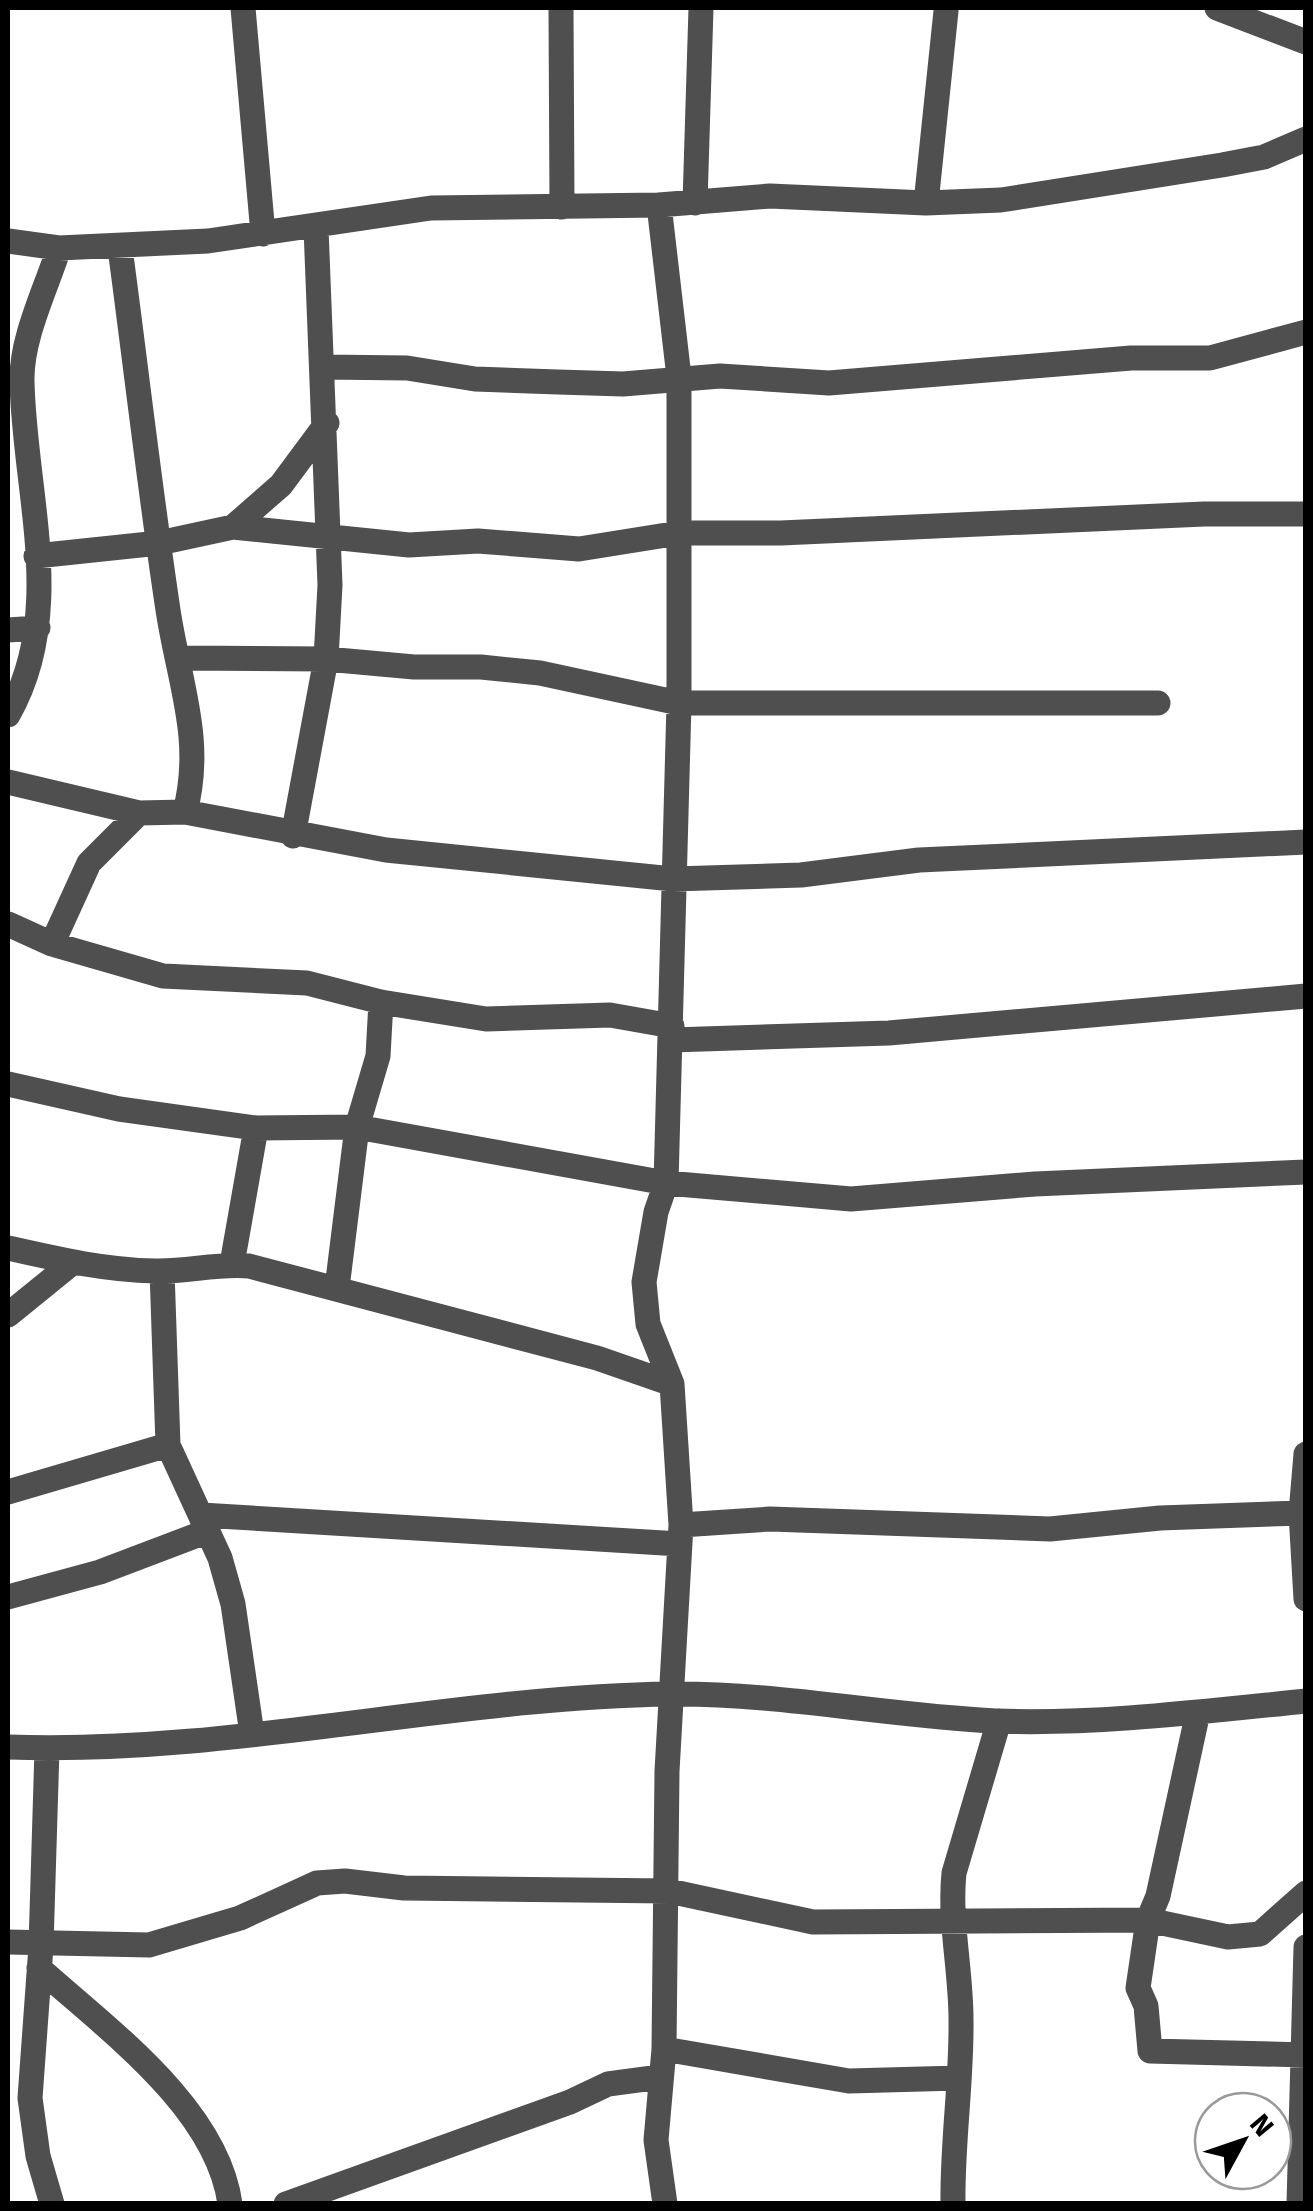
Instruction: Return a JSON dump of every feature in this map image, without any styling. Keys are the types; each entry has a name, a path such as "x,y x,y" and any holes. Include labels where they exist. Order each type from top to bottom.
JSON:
{"street":[{"path":"243,8 263,234"},
{"path":"561,8 562,207"},
{"path":"695,203 701,8"},
{"path":"1218,8 1306,42"},
{"path":"926,203 946,11"},
{"path":"8,241 59,248 120,248 316,228 432,208 695,203 770,196 926,203 1002,200 1222,166 1306,140"},
{"path":"658,204 679,376 679,703 672,1033 666,1182 656,1212 644,1282 648,1324 672,1384 680,1535 667,1771 669,1892 664,2049 656,2140 665,2204"},
{"path":"293,836 326,659 330,536 316,228"},
{"path":"8,715 30,664 38,628 35,501 22,378 26,347 59,248"},
{"path":"120,248 159,542 194,744 194,775 184,812"},
{"path":"325,367 407,368 475,379 623,384 679,376 829,383 1131,358 1193,359 1306,332"},
{"path":"233,527 281,485 326,423"},
{"path":"8,502 35,501"},
{"path":"36,556 159,542 233,527 408,545 478,541 579,548 679,533 781,533 1204,514 1306,514"},
{"path":"8,630 38,628"},
{"path":"179,658 326,659 540,673 679,703 1158,703"},
{"path":"8,782 139,813 184,812 293,836 386,850 673,878 801,874 919,860 1306,842"},
{"path":"52,944 89,863 139,813"},
{"path":"8,924 52,944 163,976 295,981 381,1002 486,1019 610,1014 672,1033 889,1033 1306,996"},
{"path":"337,1288 357,1128 378,1056 381,1002"},
{"path":"8,1084 119,1109 256,1128 357,1128 666,1182 850,1199 1035,1184 1306,1172"},
{"path":"232,1264 256,1128"},
{"path":"8,1248 72,1263 162,1271 232,1264 597,1358 672,1384"},
{"path":"8,1314 72,1263"},
{"path":"162,1271 168,1445 204,1523 233,1604 252,1734"},
{"path":"8,1492 168,1445"},
{"path":"1306,1454 1302,1514 1306,1599"},
{"path":"8,1597 100,1572 204,1523 680,1535 770,1519 1050,1529 1160,1518 1302,1514"},
{"path":"8,1746 47,1749 252,1734 529,1702 674,1694 999,1721 1198,1712 1306,1700"},
{"path":"1198,1712 1158,1896 1148,1920 1138,1988 1146,2006 1150,2052 1304,2055"},
{"path":"953,2204 961,1988 954,1873 999,1721"},
{"path":"47,1749 40,1957 30,2098 38,2156 52,2204"},
{"path":"40,1957 149,1945 240,1918 317,1883 669,1892 814,1922 1148,1920 1228,1937 1260,1934 1306,1894"},
{"path":"8,1942 40,1957 192,2118 218,2158 230,2204"},
{"path":"1299,2204 1306,1947"},
{"path":"664,2049 849,2080 959,2078"},
{"path":"286,2204 570,2102 608,2084 660,2077"}]}
